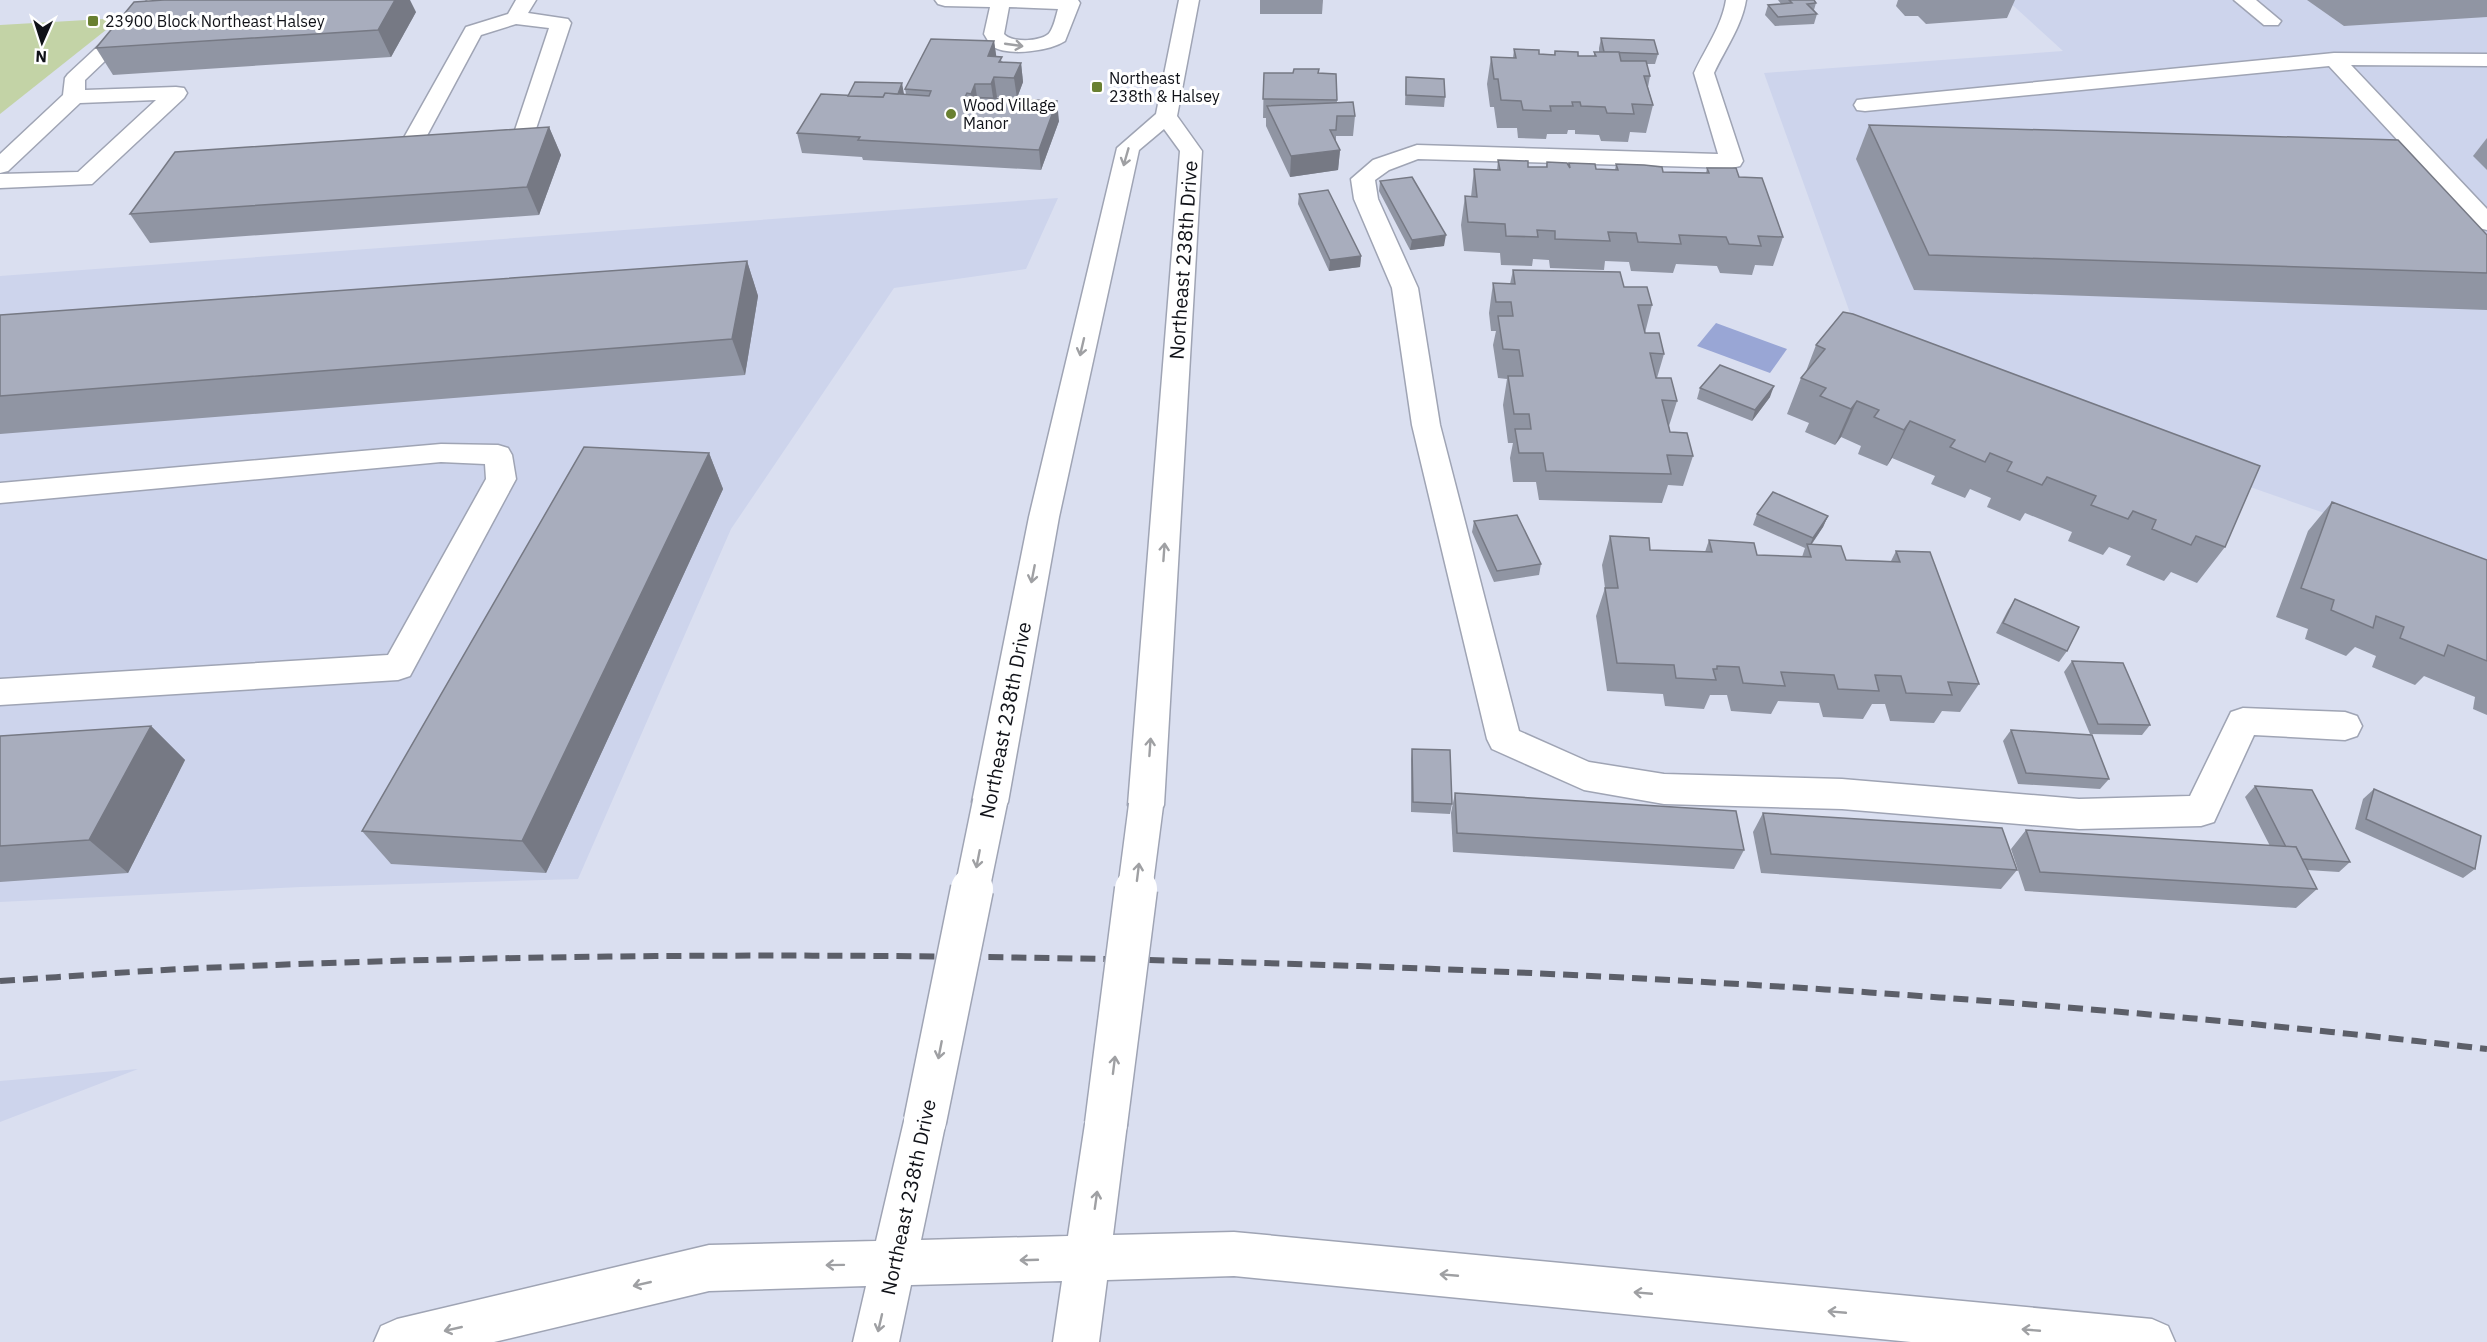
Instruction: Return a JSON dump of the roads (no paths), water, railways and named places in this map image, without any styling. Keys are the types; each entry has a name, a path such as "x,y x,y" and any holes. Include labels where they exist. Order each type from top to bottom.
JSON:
{"main road":[{"path":"74,97 75,78 159,0"},
{"path":"515,18 526,0"},
{"path":"945,0 1001,1 1070,3 1058,37 1049,43 1015,46 1000,42 994,34 1001,1"},
{"path":"1166,116 1189,0"},
{"path":"1736,0 1733,18 1718,42 1704,73 1732,161 1417,152 1391,159 1373,168 1363,179 1366,199 1405,288 1426,425 1469,590 1504,739 1584,777 1664,789 1842,794 2079,814 2201,811 2243,721 2344,726"},
{"path":"2244,0 2271,21"},
{"path":"453,148 408,150 473,31 515,18 561,23 521,145 475,147"},
{"path":"1865,105 2334,59 2487,60"},
{"path":"2334,59 2487,223"},
{"path":"0,166 74,97 176,93 84,179 0,181"},
{"name":"Northeast 238th Drive","path":"876,1342 925,1120 990,802 1044,517 1128,148 1166,116 1191,151 1146,805 1107,1124 1076,1342"},
{"path":"0,493 441,453 498,454 501,479 398,667 0,692"},
{"path":"397,1342 709,1268 1234,1254 2152,1342"}],"water":[{"path":"1716,323 1787,349 1770,373 1697,346"}],"railway":[{"path":"0,981 225,967 615,957 1004,957 1264,963 1570,975 1876,993 2182,1017 2487,1049"}],"place":[{"name":"23900 Block Northeast Halsey","path":"93,21"},
{"name":"Northeast 238th & Halsey","path":"1097,87"},
{"name":"Wood Village Manor","path":"951,114"}]}
